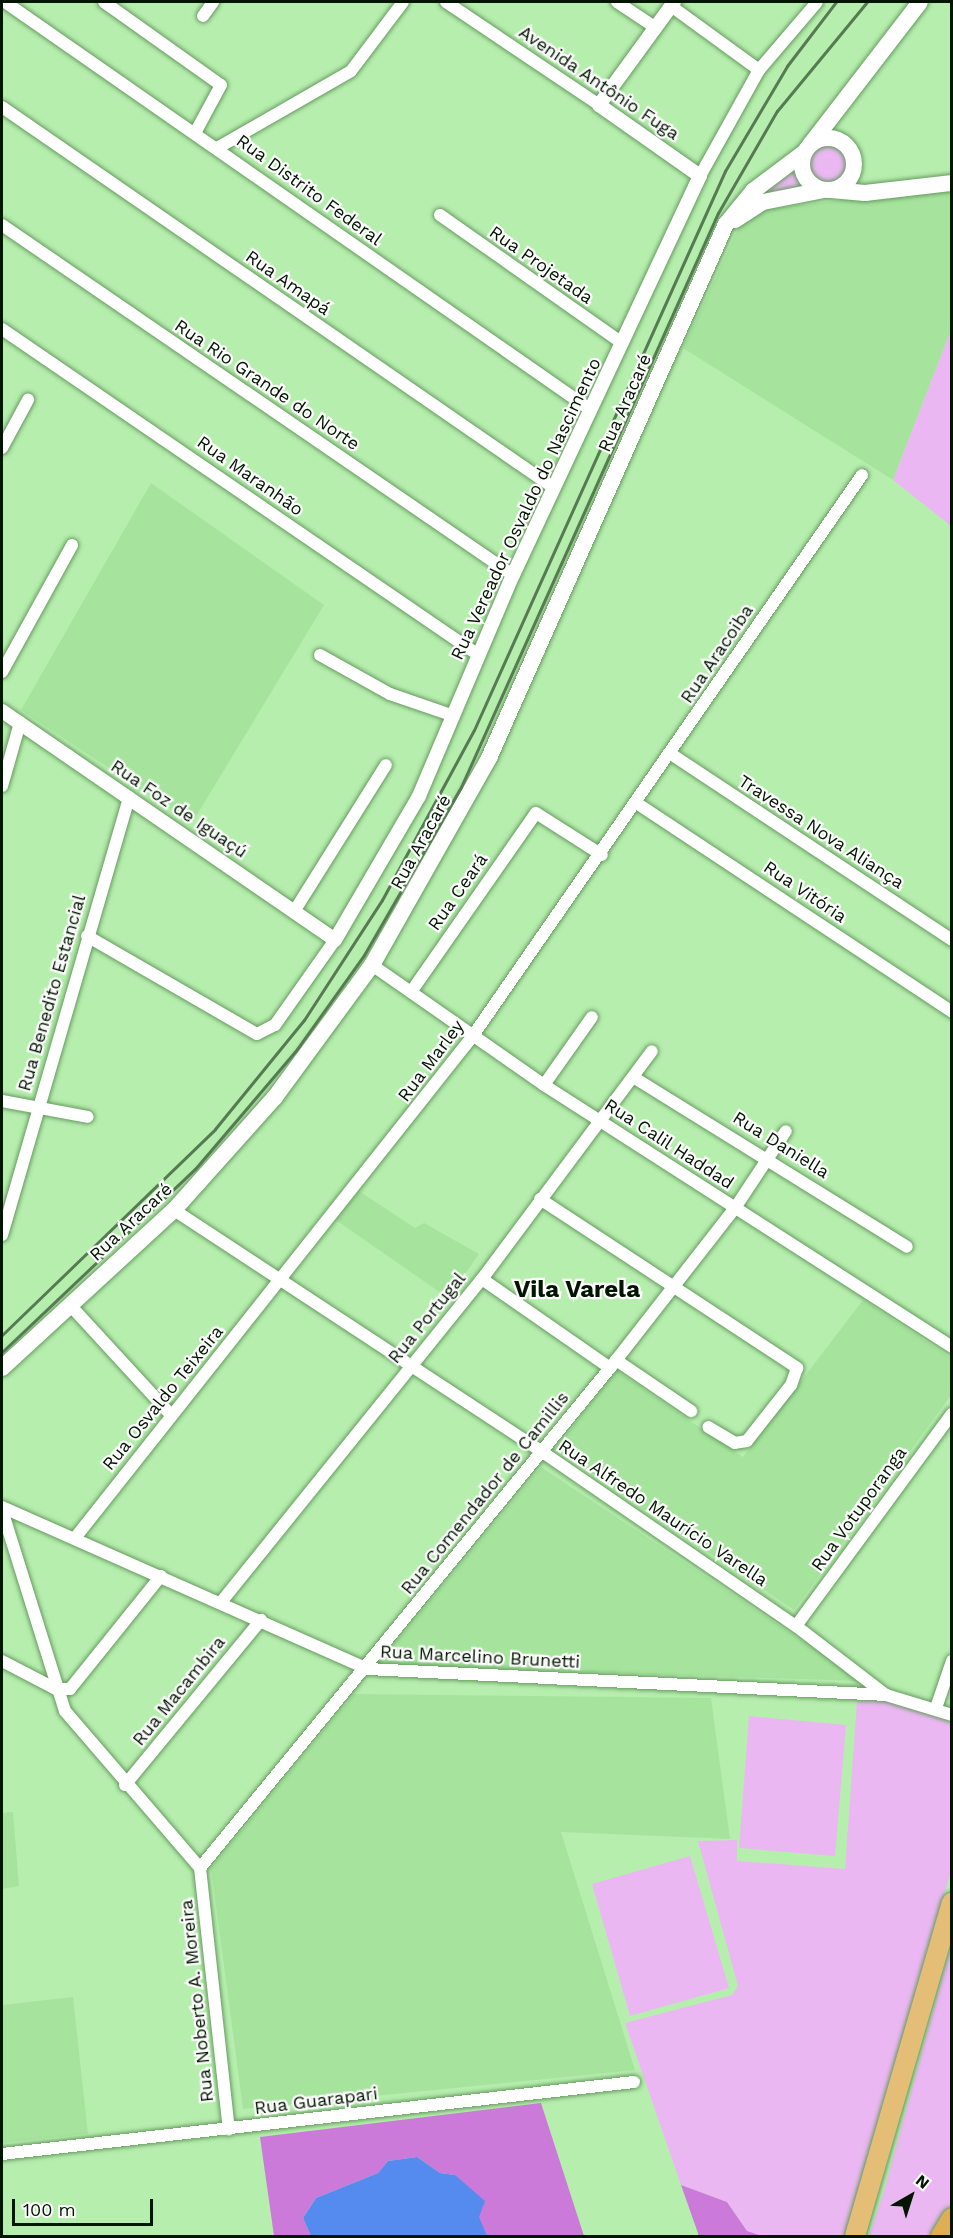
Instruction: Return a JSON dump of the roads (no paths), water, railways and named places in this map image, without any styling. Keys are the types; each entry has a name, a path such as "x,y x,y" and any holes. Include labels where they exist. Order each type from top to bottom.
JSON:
{"highway":[{"path":"855,2236 951,1903"},
{"path":"941,2236 951,2218"}],"main road":[{"path":"920,2 840,102 808,148 804,175 827,190 896,189 951,183"},
{"path":"840,102 837,120 854,165 868,180 896,189"},
{"path":"808,148 835,139 849,149"},
{"name":"Rua Aracaré","path":"2,1368 174,1210 275,1097 372,965 489,758 722,234 741,201 808,148"},
{"path":"827,190 847,182 854,165"},
{"name":"Rua Aracaré","path":"722,234 756,205 827,190"}],"street":[{"name":"Rua Distrito Federal","path":"5,2 195,133 219,147 591,410"},
{"path":"104,2 221,85 195,133"},
{"path":"202,16 213,2"},
{"path":"219,147 351,71 403,2"},
{"name":"Avenida Antônio Fuga","path":"446,2 599,105 615,121 700,176"},
{"path":"617,2 656,28"},
{"name":"Rua Vereador Osvaldo do Nascimento","path":"87,936 241,1029 269,1032 335,940 401,830 513,574 700,176 759,70 817,2"},
{"path":"599,105 673,4 759,70"},
{"name":"Rua Amapá","path":"2,107 554,488"},
{"name":"Rua Projetada","path":"440,215 622,343"},
{"name":"Rua Rio Grande do Norte","path":"2,225 513,574"},
{"name":"Rua Maranhão","path":"2,329 477,654"},
{"path":"2,448 28,400"},
{"name":"Rua Aracoiba","path":"602,855 862,475"},
{"path":"2,672 72,545"},
{"path":"320,655 390,694 452,715"},
{"name":"Rua Foz de Iguaçú","path":"2,711 295,910 335,940"},
{"path":"2,786 20,723"},
{"name":"Travessa Nova Aliança","path":"671,754 951,940"},
{"path":"295,910 386,765"},
{"name":"Rua Benedito Estancial","path":"2,1232 129,796"},
{"name":"Rua Vitória","path":"638,804 951,1012"},
{"name":"Rua Ceará","path":"411,992 536,813 602,855"},
{"name":"Rua Marley","path":"280,1281 472,1037 602,855"},
{"name":"Rua Calil Haddad","path":"372,965 472,1037 544,1085 951,1347"},
{"path":"544,1085 592,1017"},
{"name":"Rua Portugal","path":"222,1601 482,1279 652,1051"},
{"name":"Rua Daniella","path":"633,1077 770,1157 907,1247"},
{"path":"2,1101 88,1117"},
{"name":"Rua Comendador de Camillis","path":"200,1868 368,1669 613,1364 735,1208 786,1131"},
{"path":"540,1199 797,1368 796,1377 749,1439 735,1443 708,1427"},
{"name":"Rua Alfredo Maurício Varella","path":"174,1210 541,1451 796,1626 886,1695"},
{"path":"482,1279 691,1412"},
{"name":"Rua Osvaldo Teixeira","path":"75,1538 171,1414 280,1281"},
{"path":"70,1305 171,1414"},
{"name":"Rua Votuporanga","path":"796,1626 951,1414"},
{"path":"2,1508 56,1689 75,1726 200,1868"},
{"name":"Rua Marcelino Brunetti","path":"2,1508 222,1601 368,1669 886,1695 936,1708 951,1715"},
{"path":"2,1661 56,1689 75,1686 161,1576"},
{"name":"Rua Macambira","path":"125,1785 261,1620"},
{"path":"936,1708 951,1661"},
{"name":"Rua Noberto A. Moreira","path":"200,1868 229,2129"},
{"name":"Rua Guarapari","path":"2,2154 634,2082"}],"water":[{"path":"417,2157 440,2173 455,2175 485,2201 479,2217 487,2236 311,2236 303,2218 316,2198 378,2173 388,2161"}],"railway":[{"path":"2,1335 215,1129 304,1020 382,900 474,730 725,171 787,66 836,2"},
{"path":"2,1352 195,1169 297,1049 364,955 461,787 718,213 777,111 867,2"}],"district":[{"name":"Vila Varela","path":"577,1290"}]}
